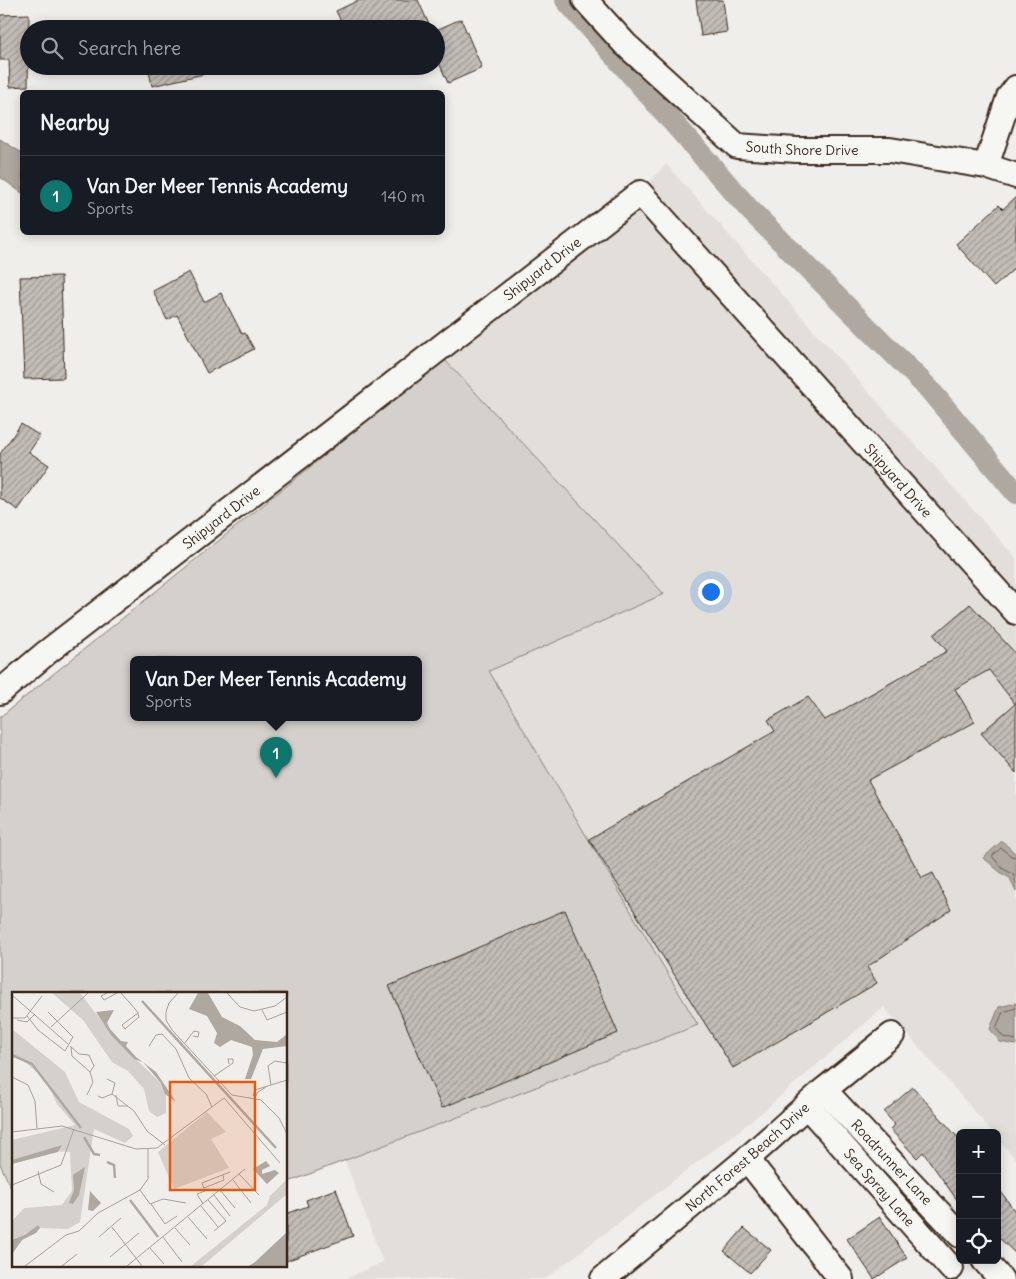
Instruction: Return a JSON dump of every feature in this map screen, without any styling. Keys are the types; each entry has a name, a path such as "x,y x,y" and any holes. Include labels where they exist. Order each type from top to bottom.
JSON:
{"street":[{"name":"South Shore Drive","path":"585,0 625,44 738,146 796,150 890,150 986,166 1016,176"},
{"path":"986,166 1009,97 1016,88"},
{"name":"Shipyard Drive","path":"0,692 46,653 640,193 1016,612"},
{"name":"North Forest Beach Drive","path":"603,1279 747,1159 824,1090 892,1036"},
{"name":"Roadrunner Lane","path":"824,1090 956,1231"},
{"name":"Sea Spray Lane","path":"807,1106 951,1268"},
{"path":"747,1159 841,1279"},
{"path":"988,1264 1001,1279"}],"shaded area":[{"path":"666,164 1016,558 1016,1160 1001,1143 1001,1129 990,1129 884,1007 754,1119 545,1279 345,1279 383,1262 345,1161 698,1024 489,671 664,594 444,359 622,212"},
{"path":"444,359 664,594 489,671 698,1025 288,1182 288,992 12,992 12,1190 0,1164 0,717"}],"water":[{"path":"0,139 20,152 20,192 0,177"},
{"path":"1002,841 1016,854 1016,892 1010,878 1002,874 983,858"},
{"path":"1016,1003 1016,1045 1000,1042 990,1029 999,1007"}],"building":[{"path":"359,0 418,0 427,20 340,20 336,11"},
{"path":"696,0 723,0 727,32 701,36"},
{"path":"29,14 29,20 20,20 20,75 28,75 28,86 10,87 9,60 0,60 0,15"},
{"path":"461,19 482,68 448,83 444,75 445,26"},
{"path":"150,75 199,75 152,86"},
{"path":"1016,197 1016,267 994,287 956,244 999,205 1003,209"},
{"path":"189,272 204,302 221,293 242,334 245,333 254,349 207,373 177,315 167,320 153,291"},
{"path":"61,276 64,378 24,379 20,277"},
{"path":"21,424 40,436 29,452 49,465 18,510 0,498 0,454"},
{"path":"970,604 1016,654 1016,773 981,733 1015,704 989,670 955,689 975,722 868,780 922,878 933,873 951,910 867,967 877,983 733,1068 589,839 775,731 768,720 808,697 825,720 947,651 934,635"},
{"path":"565,910 618,1033 442,1108 389,986"},
{"path":"913,1087 956,1135 956,1198 923,1152 917,1158 890,1129 895,1125 884,1112"},
{"path":"336,1189 353,1236 288,1260 288,1213 308,1206 306,1200"},
{"path":"1001,1192 1016,1213 1016,1254 1001,1240"},
{"path":"880,1217 907,1258 874,1279 847,1239"},
{"path":"744,1228 771,1250 750,1273 724,1251"}],"waterway":[{"path":"566,0 749,209 929,389 1016,493"}],"place":[{"name":"Van Der Meer Tennis Academy","path":"276,778"}]}
